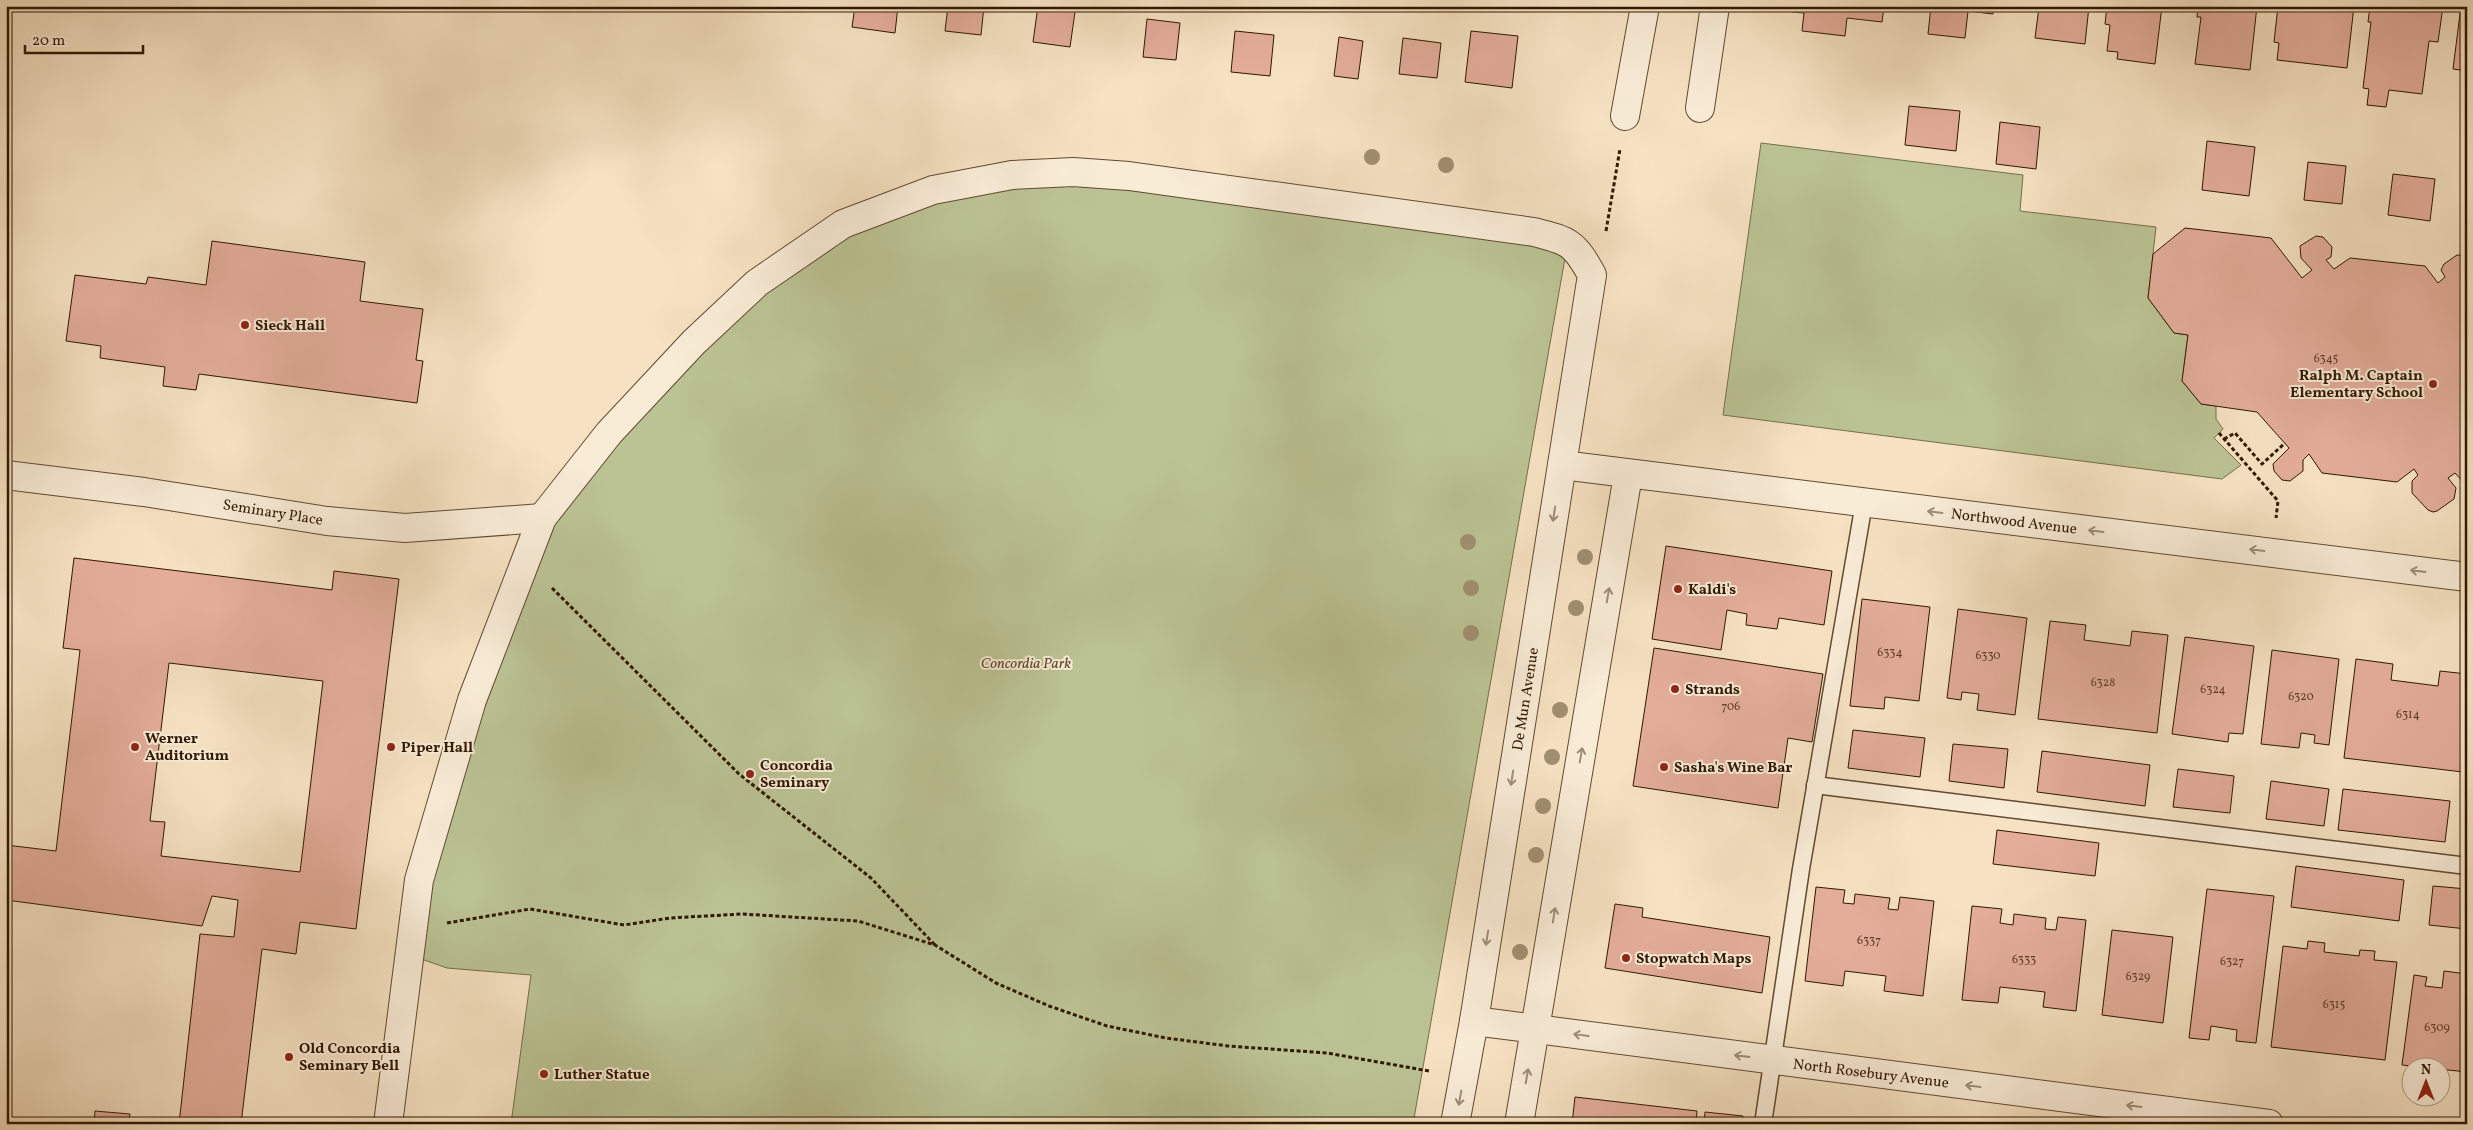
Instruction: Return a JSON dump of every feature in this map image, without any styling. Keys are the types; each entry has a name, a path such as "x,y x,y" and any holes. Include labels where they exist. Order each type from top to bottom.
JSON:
{"street":[{"path":"1626,116 1645,6"},
{"path":"1700,108 1715,6"},
{"path":"388,1124 420,880 472,700 542,518 610,433 694,342 758,282 844,224 933,190 1012,176 1073,172 1129,176 1534,232 1568,241 1582,255 1592,275"},
{"name":"De Mun Avenue","path":"1456,1124 1592,275"},
{"name":"Northwood Avenue","path":"1562,465 2467,577"},
{"path":"1519,1124 1628,474"},
{"name":"Seminary Place","path":"6,475 144,492 327,521 405,528 542,518"},
{"name":"North Rosebury Avenue","path":"1474,1021 2269,1124"}],"lane":[{"path":"1762,1124 1816,785 1864,503"},
{"path":"1816,785 2467,866"}],"path":[{"path":"1592,275 1606,234 1626,116"},
{"path":"2218,433 2278,501 2276,518"},
{"path":"2224,439 2235,433 2262,464 2285,443"},
{"path":"526,562 739,774 871,878 935,945 996,983 1049,1006 1107,1026 1166,1038 1228,1046 1327,1053 1430,1071"},
{"path":"411,949 438,933 444,924 530,909 624,925 670,918 715,915 801,916 858,921 935,945"}],"green space":[{"path":"1761,143 2023,175 2020,211 2156,227 2148,298 2174,333 2188,335 2182,381 2201,404 2216,406 2216,419 2223,429 2214,438 2241,465 2222,479 1723,415"},
{"name":"Concordia Park","path":"1012,175 1568,241 1413,1124 511,1124 531,975 447,968 410,955 419,880 542,518 694,342 843,224"}],"building":[{"path":"855,6 898,6 895,33 852,27"},
{"path":"948,6 984,6 981,35 945,31"},
{"path":"1038,6 1075,12 1070,47 1033,42"},
{"path":"1793,6 1884,6 1882,22 1847,18 1845,36 1802,31 1804,13 1792,12"},
{"path":"1931,6 1994,6 1993,14 1968,11 1965,38 1928,34"},
{"path":"2032,6 2089,6 2085,44 2035,38 2039,7"},
{"path":"2107,6 2162,6 2155,64 2117,59 2118,52 2107,51 2110,25 2105,24"},
{"path":"2198,6 2257,6 2250,70 2195,64 2201,17 2197,17"},
{"path":"2278,6 2354,6 2347,68 2277,60 2279,43 2274,42"},
{"path":"2370,6 2443,6 2438,42 2429,41 2422,94 2389,90 2386,107 2367,105 2369,89 2363,88 2371,22 2368,22"},
{"path":"2461,6 2467,6 2467,71 2453,69"},
{"path":"1147,19 1180,23 1176,60 1143,57"},
{"path":"1235,31 1274,35 1270,76 1231,72"},
{"path":"1471,31 1518,36 1512,88 1465,82"},
{"path":"1339,37 1363,41 1358,79 1334,76"},
{"path":"1403,38 1441,43 1437,78 1399,74"},
{"path":"1909,106 1960,111 1956,151 1905,145"},
{"path":"2000,122 2040,127 2036,169 1996,164"},
{"path":"2207,141 2255,147 2249,196 2202,190"},
{"path":"2308,162 2346,166 2342,204 2304,200"},
{"path":"2393,174 2435,179 2430,221 2388,215"},
{"name":"Ralph M. Captain Elementary School","path":"2185,228 2271,238 2302,278 2312,270 2301,258 2300,246 2316,236 2323,237 2332,247 2331,257 2326,260 2334,269 2350,258 2425,266 2438,283 2445,277 2441,270 2444,264 2457,255 2467,256 2467,486 2455,473 2448,478 2456,488 2454,499 2433,512 2428,510 2412,493 2412,481 2418,475 2414,469 2397,482 2322,473 2309,454 2303,460 2303,471 2290,481 2282,480 2274,471 2273,464 2289,448 2257,412 2201,404 2182,381 2188,335 2174,333 2148,298 2153,254"},
{"name":"Sieck Hall","path":"212,241 365,262 360,301 423,309 416,360 423,361 417,403 199,374 196,390 163,386 165,367 100,358 101,346 66,341 75,275 146,284 148,277 206,285"},
{"path":"1666,546 1832,571 1824,625 1779,618 1777,629 1746,625 1747,614 1727,610 1721,650 1652,639"},
{"path":"74,558 332,590 334,571 399,579 356,929 300,922 296,954 262,949 241,1124 179,1124 200,934 234,937 238,900 212,896 202,926 6,900 6,845 56,851 80,650 63,648","holes":["169,663 323,681 300,872 161,856 165,822 150,821"]},
{"path":"1862,599 1930,607 1919,701 1885,697 1884,709 1850,706"},
{"path":"1958,609 2027,618 2015,715 1977,710 1979,694 1962,692 1961,700 1947,698"},
{"path":"2050,621 2086,625 2084,640 2130,646 2132,631 2168,635 2157,733 2038,719"},
{"path":"2185,637 2254,646 2243,734 2229,733 2228,742 2172,734"},
{"path":"1654,648 1823,674 1812,742 1788,738 1778,808 1633,786"},
{"path":"2272,650 2339,659 2329,745 2314,743 2315,735 2301,733 2299,748 2261,744"},
{"path":"2356,659 2393,664 2391,680 2438,686 2440,671 2467,674 2467,742 2463,772 2344,758"},
{"path":"1853,730 1925,738 1920,777 1848,768"},
{"path":"1953,744 2008,749 2004,788 1949,781"},
{"path":"2042,751 2150,765 2145,806 2037,792"},
{"path":"2178,769 2234,776 2230,813 2173,807"},
{"path":"2271,781 2329,789 2324,826 2266,819"},
{"path":"2343,789 2450,801 2445,842 2338,830"},
{"path":"1997,830 2099,843 2095,876 1993,864"},
{"path":"2296,866 2404,880 2399,921 2291,907"},
{"path":"2433,886 2467,889 2467,929 2429,925"},
{"path":"1816,887 1845,890 1843,903 1854,904 1855,894 1890,898 1888,909 1898,910 1900,897 1934,901 1923,996 1884,991 1886,976 1845,971 1843,986 1805,981"},
{"path":"2207,889 2274,896 2256,1043 2236,1041 2237,1030 2211,1026 2209,1040 2189,1038"},
{"path":"1615,904 1643,908 1642,917 1770,937 1762,993 1605,968"},
{"path":"1972,906 2002,909 2000,923 2013,925 2014,914 2046,918 2045,929 2056,930 2058,917 2086,920 2076,1011 2043,1007 2045,992 2000,987 1998,1003 1962,1000"},
{"path":"2112,930 2173,937 2163,1023 2102,1015"},
{"path":"2308,941 2325,943 2324,952 2359,956 2360,950 2375,951 2374,960 2397,962 2385,1060 2271,1047 2283,946 2307,949"},
{"path":"2444,971 2467,974 2467,1072 2450,1070 2450,1058 2403,1058 2414,975 2427,977 2425,986 2442,988"},
{"path":"1575,1097 1697,1111 1696,1124 1572,1124"},
{"path":"95,1111 130,1114 128,1124 94,1124"},
{"path":"1705,1112 1743,1116 1742,1124 1704,1124"}],"place":[{"name":"Sieck Hall","path":"245,325"},
{"name":"Ralph M. Captain Elementary School","path":"2433,384"},
{"name":"Kaldi's","path":"1678,589"},
{"name":"Strands","path":"1675,689"},
{"name":"Werner Auditorium","path":"135,747"},
{"name":"Piper Hall","path":"391,747"},
{"name":"Sasha's Wine Bar","path":"1664,767"},
{"name":"Concordia Seminary","path":"750,774"},
{"name":"Stopwatch Maps","path":"1626,958"},
{"name":"Old Concordia Seminary Bell","path":"289,1057"},
{"name":"Luther Statue","path":"544,1074"}]}
